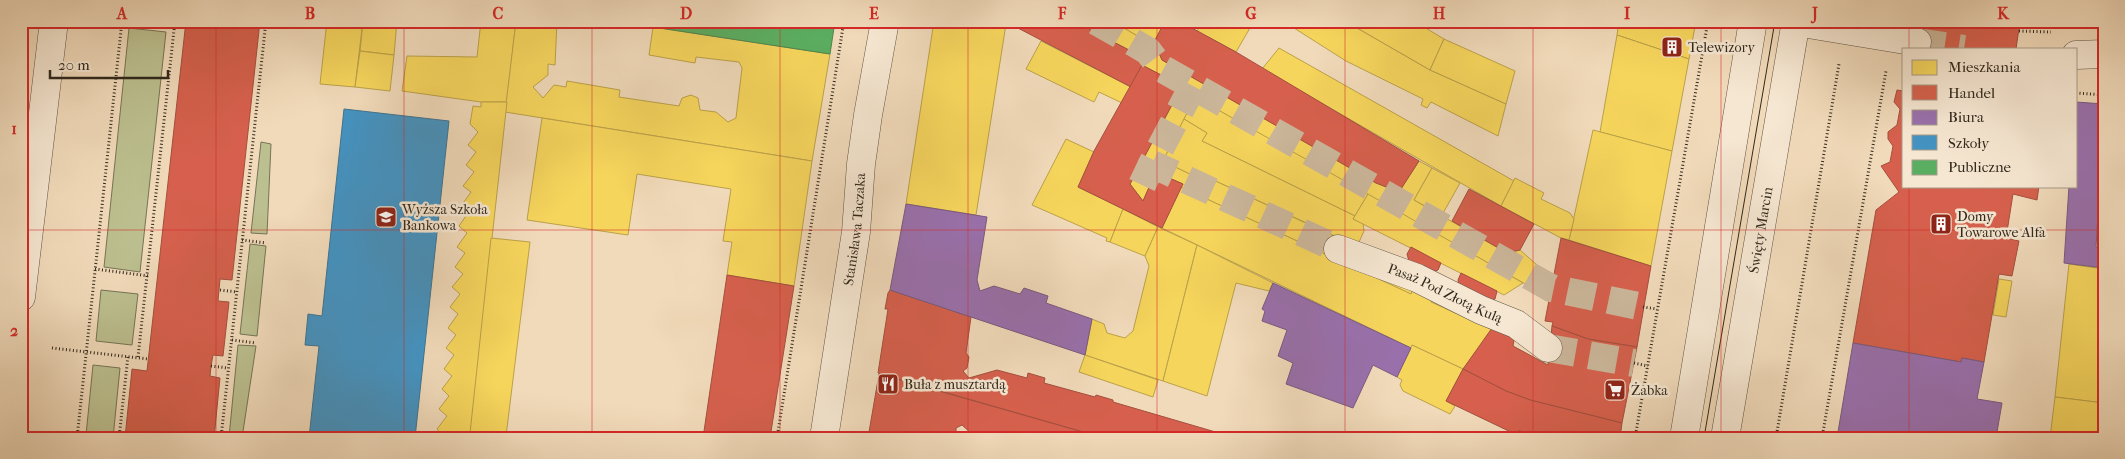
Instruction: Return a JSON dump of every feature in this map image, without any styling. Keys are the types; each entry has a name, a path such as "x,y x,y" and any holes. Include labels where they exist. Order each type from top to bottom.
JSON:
{"street":[{"path":"21,297 54,21"},
{"name":"Stanisława Taczaka","path":"824,438 856,232 861,164 868,115 885,21"},
{"path":"1684,438 1753,21"},
{"path":"1796,22 1917,42"},
{"name":"Święty Marcin","path":"1725,438 1796,22"},
{"path":"2078,55 2104,54"},
{"name":"Pasaż Pod Złotą Kulą","path":"1338,249 1416,278 1481,310 1516,324 1548,348"}],"path":[{"path":"77,438 122,21"},
{"path":"138,357 149,276 176,21"},
{"path":"221,438 266,21"},
{"path":"777,438 844,21"},
{"path":"1635,438 1708,21"},
{"path":"1776,438 1846,30"},
{"path":"1822,438 1885,71 1894,72"},
{"path":"2078,93 2104,95"},
{"path":"242,240 266,243"},
{"path":"95,270 149,276"},
{"path":"220,290 237,292"},
{"path":"1643,306 1658,309"},
{"path":"232,340 256,343"},
{"path":"52,348 148,359"},
{"path":"119,438 128,356"},
{"path":"1634,363 1648,366"},
{"path":"211,366 228,368"}],"green space":[{"path":"129,28 166,32 140,272 104,267"},
{"path":"261,142 271,144 267,234 251,233"},
{"path":"250,244 266,246 257,336 240,334"},
{"path":"101,290 138,294 132,345 96,341"},
{"path":"238,345 256,346 242,438 229,437"},
{"path":"93,365 120,368 113,438 86,435"}],"building: Mieszkania":[{"path":"327,21 363,21 355,87 320,84"},
{"path":"363,21 397,21 394,55 360,51"},
{"path":"481,21 516,21 507,102 481,102 402,91 407,56 477,57"},
{"path":"516,21 557,21 555,65 548,64 548,75 533,87 543,98 554,85 566,87 567,81 620,90 619,97 679,106 682,98 691,95 698,98 700,110 716,112 728,122 736,118 742,68 739,62 696,57 695,63 649,55 653,27 830,54 812,161 505,112"},
{"path":"934,21 994,21 1006,24 976,215 906,204"},
{"path":"1083,21 1112,21 1153,45 1154,42 1162,60 1376,183 1399,192 1419,161 1432,168 1414,200 1507,253 1520,250 1553,279 1550,298 1195,97 1165,157 1167,163 1190,174 1192,170 1342,240 1415,286 1411,294 1181,187 1183,184 1160,174 1154,176 1143,201 1130,184 1182,86 1142,65 1146,59 1089,29 1091,26"},
{"path":"1112,21 1165,21 1153,45"},
{"path":"1203,21 1254,21 1236,52 1197,31"},
{"path":"1283,21 1345,21 1430,70 1506,104 1498,136 1431,102 1427,108 1421,105 1423,99 1346,61"},
{"path":"1345,21 1414,21 1444,39 1430,70"},
{"name":"Telewizory","path":"1619,21 1696,21 1689,59 1617,35"},
{"path":"1617,35 1689,59 1672,151 1600,132"},
{"path":"1444,39 1515,71 1506,104 1430,70"},
{"path":"1041,41 1131,87 1122,103 1099,92 1094,102 1026,69"},
{"path":"1279,48 1514,181 1501,206 1262,69"},
{"path":"360,51 394,55 390,91 355,87"},
{"path":"1195,97 1368,194 1355,216 1202,141 1207,133 1184,119"},
{"path":"481,102 507,102 470,438 444,438 437,429 447,416 439,409 449,396 442,389 452,376 444,369 454,355 446,348 456,335 448,328 458,314 450,307 460,294 452,287 463,274 455,267 465,253 457,247 467,233 459,226 468,213 461,206 471,192 463,186 474,172 466,165 476,152 468,145 478,132 470,124 473,106 481,107"},
{"path":"542,118 812,161 794,286 727,275 732,242 723,241 731,189 637,174 628,235 527,220"},
{"path":"1184,119 1207,133 1202,141 1355,216 1353,219 1363,223 1364,231 1359,242 1352,244 1192,170 1190,174 1167,163 1165,157"},
{"path":"1593,130 1672,151 1651,266 1569,240"},
{"path":"1066,139 1094,152 1078,187 1123,209 1110,242 1106,241 1107,238 1032,205"},
{"path":"1432,168 1460,183 1442,215 1414,200"},
{"path":"1515,178 1544,193 1541,199 1570,213 1574,219 1569,240 1561,238 1501,206"},
{"path":"1181,187 1411,294 1415,286 1435,294 1431,302 1493,330 1463,369 1412,345 1411,348 1162,228"},
{"path":"1368,194 1523,283 1504,295 1353,219"},
{"path":"1123,209 1158,227 1145,256 1110,242"},
{"path":"1158,227 1197,245 1163,381 1085,355 1092,319 1104,324 1107,333 1125,338 1133,331 1149,266 1145,256"},
{"path":"491,238 530,242 506,436 470,433"},
{"path":"1197,245 1273,283 1269,291 1236,283 1207,396 1163,381"},
{"path":"2069,264 2104,269 2104,403 2055,397"},
{"path":"1999,279 2012,281 2006,317 1993,315"},
{"path":"1412,345 1463,369 1446,401 1455,406 1450,414 1403,391 1400,385 1402,380 1397,377"},
{"path":"1085,355 1158,380 1153,397 1079,372"},
{"path":"2055,397 2104,403 2104,438 2050,438"}],"building: Handel":[{"path":"186,21 260,21 232,280 220,279 218,301 229,302 223,356 213,355 211,366 210,376 220,378 214,438 125,438 132,369 147,371"},
{"path":"994,21 1083,21 1091,26 1089,29 1146,59 1131,87 1014,26"},
{"path":"1165,21 1179,21 1236,52 1419,161 1399,192 1376,183 1162,60 1154,42"},
{"path":"1921,21 2020,21 2016,48 1916,48"},
{"path":"1142,65 1182,86 1130,184 1143,201 1154,176 1160,174 1183,184 1162,228 1078,187 1094,151"},
{"name":"Domy Towarowe Alfa","path":"1897,90 1902,91 1902,188 2039,188 2037,200 2013,194 2006,238 2019,241 2012,276 1999,274 1984,362 1962,358 1961,362 1853,343 1876,210 1899,192 1881,166 1890,162 1893,146 1888,139 1888,132 1897,125 1900,109 1894,102"},
{"path":"1469,189 1534,224 1520,250 1507,253 1452,221"},
{"path":"1561,238 1651,266 1637,347 1588,339 1552,326 1553,322 1545,321"},
{"path":"1411,247 1441,263 1438,270 1427,274 1410,265 1407,254"},
{"path":"1461,273 1497,291 1495,299 1482,304 1460,293 1458,280"},
{"path":"727,275 794,286 770,438 703,438"},
{"path":"890,290 971,317 966,353 969,357 967,368 963,371 969,378 997,370 1027,378 1028,373 1045,378 1044,383 1095,397 1096,395 1113,400 1113,402 1236,438 1104,438 878,373 888,309 885,309"},
{"path":"1497,321 1515,334 1513,346 1548,365 1552,326 1588,339 1637,347 1622,423 1530,400 1506,391 1463,369"},
{"path":"1463,369 1506,391 1530,400 1622,423 1620,438 1522,438 1520,430 1515,434 1446,401"},
{"path":"879,374 1104,438 982,438 973,435 962,425 956,428 956,438 868,438"}],"building: Biura":[{"path":"2078,102 2104,104 2104,193 2099,197 2096,247 2104,249 2104,268 2064,263 2069,188 2078,188"},
{"path":"906,204 987,217 977,280 980,291 994,286 1020,294 1024,288 1048,296 1046,303 1092,319 1085,355 890,290"},
{"path":"1273,283 1411,348 1397,377 1373,365 1353,408 1286,384 1293,363 1278,356 1287,330 1262,321 1265,311 1262,309"},
{"path":"1853,343 1961,362 1962,358 1984,362 1977,399 2002,403 1996,438 1837,438"}],"building: Szkoły":[{"name":"Wyższa Szkoła Bankowa","path":"344,109 449,121 415,438 309,438 319,346 305,345 308,314 322,316"}],"building: Publiczne":[{"path":"654,21 835,21 830,54 653,27"}],"tunnel":[{"path":"1096,21 1148,51 1161,68 1551,288 1643,307"},
{"path":"1917,42 1957,48"},
{"path":"1193,86 1152,164 1338,249"},
{"path":"1142,185 1152,164"},
{"path":"1548,348 1634,363"}],"tram line":[{"path":"1704,438 1775,21"}],"place":[{"name":"Telewizory","path":"1672,47"},
{"name":"Wyższa Szkoła Bankowa","path":"386,217"},
{"name":"Domy Towarowe Alfa","path":"1941,224"},
{"name":"Buła z musztardą","path":"888,384"},
{"name":"Żabka","path":"1615,390"}]}
